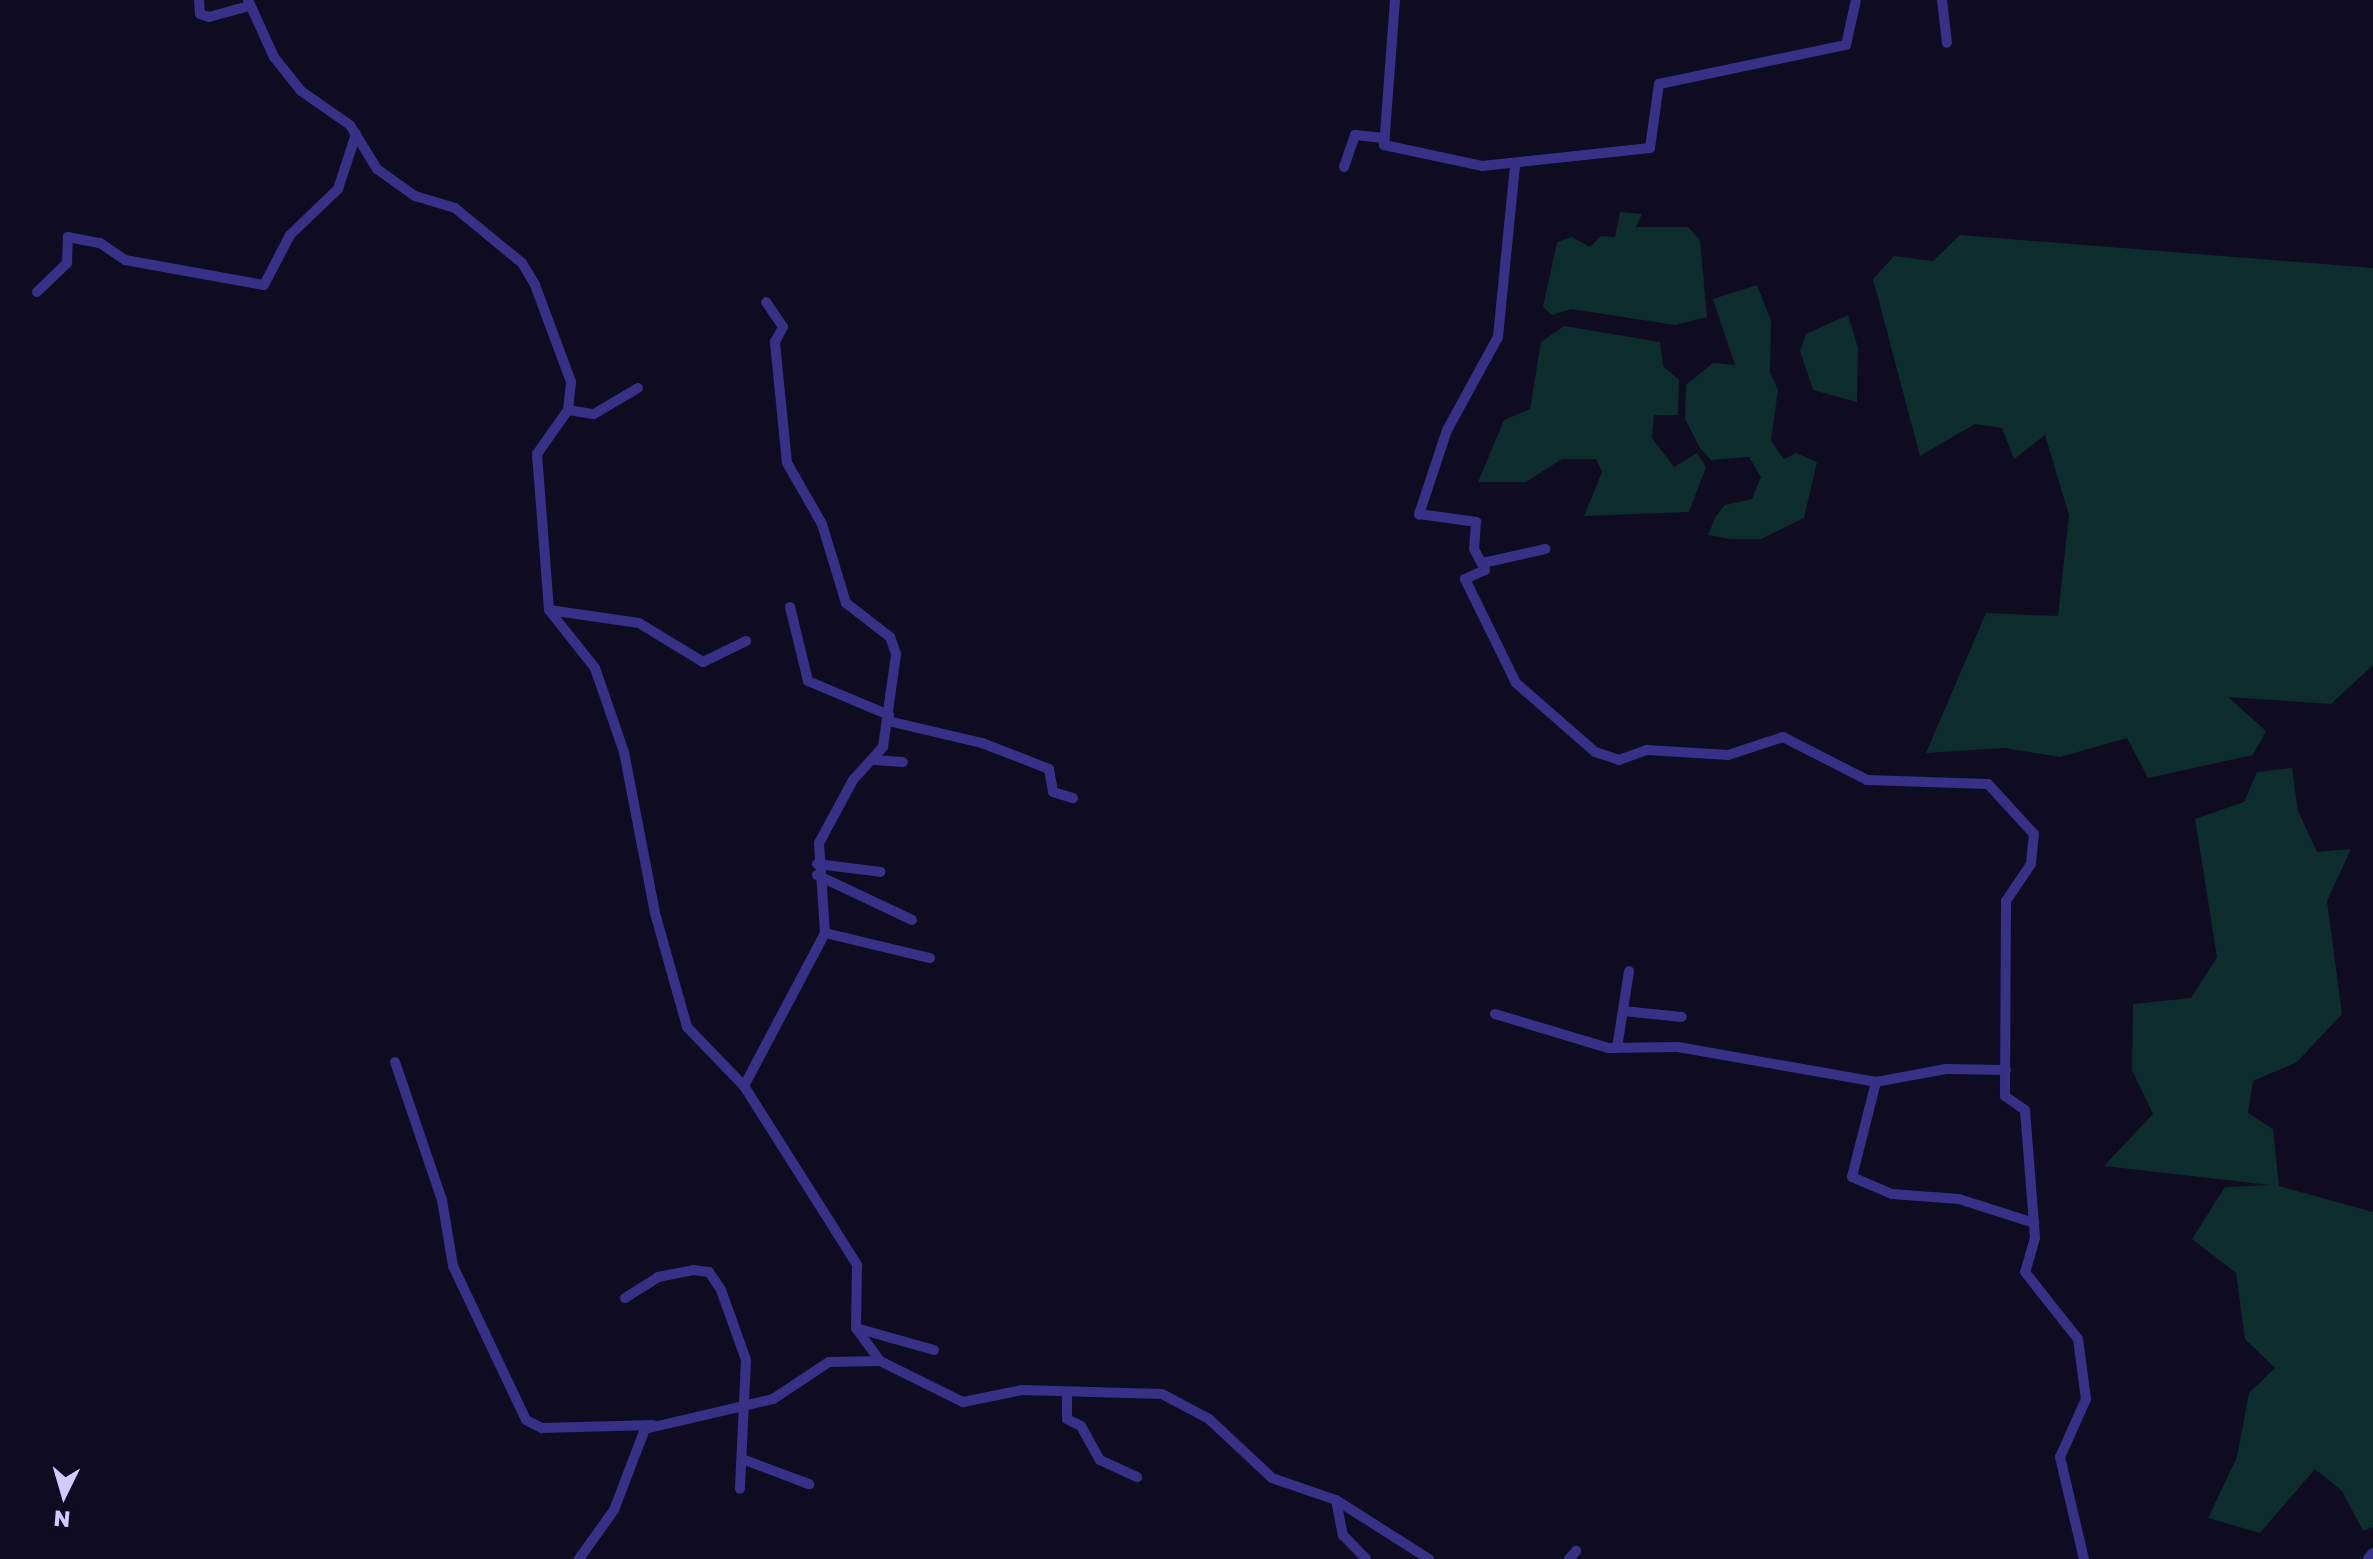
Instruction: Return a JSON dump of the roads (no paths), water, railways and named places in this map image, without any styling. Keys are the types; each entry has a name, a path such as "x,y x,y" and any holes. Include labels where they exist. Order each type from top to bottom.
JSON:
{"street":[{"path":"199,0 200,14 209,17 248,3 301,91 356,134 377,169 415,196 455,208 522,263 571,382 568,410 537,454 549,610 595,668 624,752 655,913 687,1027 744,1086 857,1265 856,1328 880,1361"},
{"path":"1382,138 1395,0"},
{"path":"1344,167 1355,135 1382,138 1419,155 1515,166 1650,148 1659,84 1846,45 1856,0"},
{"path":"1942,0 1947,43"},
{"path":"37,292 67,263 68,237 100,243 125,260 264,285 290,235 338,189 356,134"},
{"path":"1515,166 1498,337 1447,430 1419,511 1476,522 1474,549 1485,570 1465,577 1498,655 1516,683 1598,753 1623,761 1647,750 1728,755 1783,737 1849,765 1864,780 1986,783 2006,797 2035,838 2031,864 2006,901 2006,1098 2025,1110 2034,1223 2025,1272 2076,1332 2086,1395 2061,1466 2084,1559"},
{"path":"744,1086 825,933 817,869 819,843 853,780 872,761 888,718 896,644 847,606 822,524 787,463 775,342 783,327 766,302"},
{"path":"568,410 594,414 638,388"},
{"path":"1483,563 1545,549"},
{"path":"790,607 808,681 888,718 984,744 1049,769 1053,792 1073,798"},
{"path":"549,610 639,623 703,662 746,641"},
{"path":"872,761 903,762"},
{"path":"817,869 881,872"},
{"path":"817,869 912,920"},
{"path":"825,933 930,958"},
{"path":"1617,1048 1629,971"},
{"path":"1623,1011 1682,1017"},
{"path":"1495,1014 1617,1048 1678,1047 1876,1082 1946,1069 2006,1070"},
{"path":"395,1062 442,1200 453,1266 526,1420 542,1428 653,1425 747,1404 780,1396 829,1362 880,1361 963,1402 1022,1390 1067,1394 1162,1394 1209,1419 1272,1478 1336,1500 1429,1559"},
{"path":"1876,1082 1853,1179 1892,1194 1959,1199 2034,1223"},
{"path":"625,1298 664,1275 709,1272 744,1348 747,1404 740,1489"},
{"path":"856,1328 934,1350"},
{"path":"1067,1394 1067,1419 1081,1426 1100,1460 1137,1477"},
{"path":"579,1559 614,1510 640,1436 653,1425"},
{"path":"742,1459 809,1484"},
{"path":"1336,1500 1343,1535 1366,1559"},
{"path":"2369,1559 2373,1554"}]}
